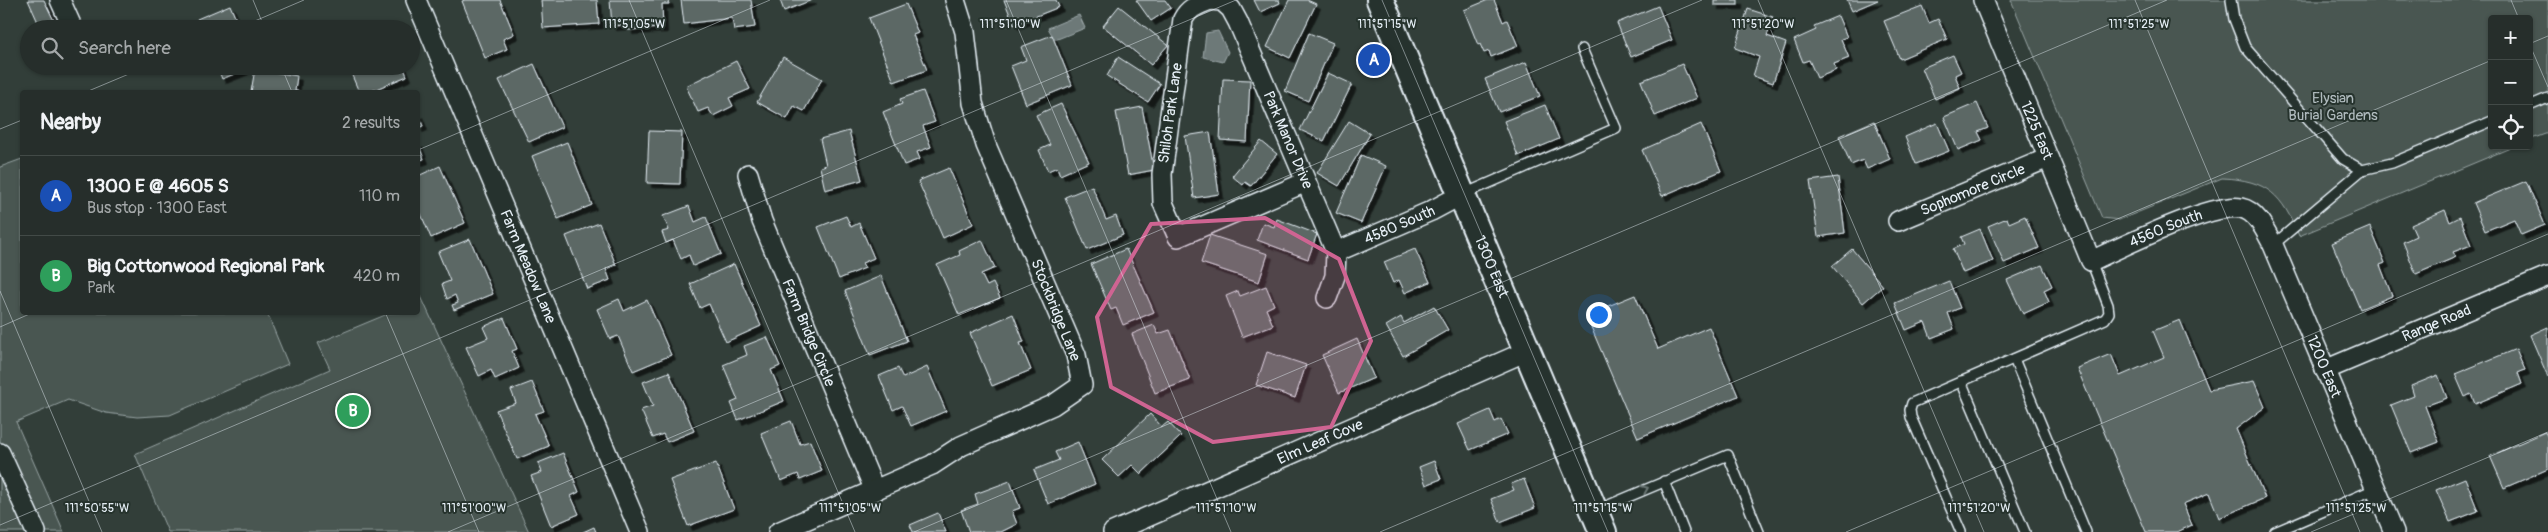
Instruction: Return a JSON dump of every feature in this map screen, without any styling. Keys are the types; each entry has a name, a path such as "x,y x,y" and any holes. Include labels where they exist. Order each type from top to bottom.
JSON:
{"main road":[{"name":"1300 East","path":"1380,0 1599,521"}],"street":[{"path":"60,0 69,20"},
{"name":"Farm Meadow Lane","path":"416,0 640,532"},
{"name":"Stockbridge Lane","path":"778,532 932,465 961,446 1053,405 1082,385 1076,355 986,145 973,103 965,32 955,0"},
{"name":"1225 East","path":"1982,0 2091,261"},
{"name":"Park Manor Drive","path":"1208,1 1222,1 1235,15 1336,252 1335,276 1327,298"},
{"name":"Shiloh Park Lane","path":"1208,1 1194,6 1187,12 1183,20 1162,174 1164,203 1178,237 1306,182"},
{"name":"Sophomore Circle","path":"1898,221 2048,158"},
{"name":"Farm Bridge Circle","path":"748,174 762,221 875,490"},
{"name":"4580 South","path":"1336,252 1461,195"},
{"name":"4560 South","path":"2091,261 2203,213 2224,207 2243,208"},
{"name":"1200 East","path":"2243,208 2259,220 2273,245 2394,532"},
{"name":"Range Road","path":"2325,370 2548,276"},
{"name":"Elm Leaf Cove","path":"1113,532 1527,351"},
{"path":"0,453 36,532"}],"lane":[{"path":"2231,0 2234,19 2245,47 2344,159 2362,170"},
{"path":"1461,195 1616,128 1582,49"},
{"path":"2531,105 2548,98"},
{"path":"2273,245 2362,170 2392,163 2488,123"},
{"path":"1961,532 1910,410 1912,403 2105,319 2109,313 2108,305 2091,261"},
{"path":"2014,359 2086,532"},
{"path":"1961,381 2025,532"},
{"path":"1599,521 1664,481 1728,455 1759,532"},
{"path":"1664,481 1684,532"},
{"path":"2275,532 2376,489"}],"highlighted area":[{"path":"1265,218 1339,259 1371,341 1331,427 1213,442 1111,387 1097,317 1151,224"}],"green space":[{"name":"Elysian Burial Gardens","path":"2011,0 2548,0 2548,133 2533,139 2533,15 2488,15 2488,150 2505,150 2299,236 2286,210 2271,192 2262,186 2238,179 2222,178 2119,220 2102,218"},
{"path":"20,160 20,315 268,315 288,364 170,415 137,417 106,413 68,400 16,422 64,532 0,532 0,167"},
{"path":"420,294 529,532 168,532 135,454 330,369 318,343 385,315 420,315"}],"shaded area":[{"path":"1079,15 1085,28 1055,40 1048,28"},
{"path":"1218,31 1228,52 1223,62 1203,57 1206,33"}],"building":[{"path":"28,0 44,0 54,20 37,20"},
{"path":"500,0 514,34 503,39 507,49 485,58 462,1"},
{"path":"541,0 597,0 599,24 543,28"},
{"path":"610,0 668,0 669,4 662,4 663,28 628,30 628,25 612,26"},
{"path":"681,0 751,0 755,27 734,30 732,18 684,24"},
{"path":"780,0 812,0 784,11"},
{"path":"1004,0 1056,0 1059,7 1014,25"},
{"path":"1136,0 1165,0 1171,8 1151,21"},
{"path":"1254,0 1279,0 1280,3 1260,12"},
{"path":"1289,0 1307,0 1316,4 1290,58 1267,47"},
{"path":"1488,0 1494,0 1503,22 1507,20 1518,46 1491,57 1489,51 1484,53 1480,44 1478,45 1464,10"},
{"path":"1714,0 1738,0 1738,5 1714,5"},
{"path":"1847,0 1878,0 1852,11"},
{"path":"906,4 918,33 913,35 927,70 894,82 869,18"},
{"path":"230,5 236,20 197,20"},
{"path":"1119,6 1168,45 1151,65 1103,26"},
{"path":"1658,6 1672,40 1631,57 1617,23"},
{"path":"1922,6 1929,23 1938,19 1947,39 1900,59 1884,21"},
{"path":"1748,9 1773,17 1767,36 1786,43 1773,83 1753,76 1759,57 1735,48"},
{"path":"1838,16 1847,37 1841,39 1849,58 1834,64 1836,70 1817,78 1809,60 1803,62 1794,40 1816,30 1814,26"},
{"path":"1309,33 1333,43 1308,101 1285,91"},
{"path":"1052,35 1072,85 1026,104 1011,66 1026,60 1021,47"},
{"path":"1953,55 1961,72 1955,75 1960,88 1935,99 1922,68"},
{"path":"783,57 822,79 804,111 794,106 787,119 757,102"},
{"path":"1118,57 1160,84 1148,102 1107,76"},
{"path":"736,61 750,89 729,98 733,106 713,116 708,108 698,112 686,86"},
{"path":"1526,62 1540,96 1499,112 1485,79"},
{"path":"534,64 562,127 529,142 499,80"},
{"path":"1682,64 1697,98 1655,116 1641,81"},
{"path":"1328,73 1352,84 1324,141 1300,130"},
{"path":"220,75 232,75 222,79"},
{"path":"254,75 297,76 295,90 251,90"},
{"path":"352,75 407,76 374,90 358,90"},
{"path":"1223,79 1250,80 1247,142 1220,140"},
{"path":"923,91 935,122 923,126 931,147 917,152 920,159 904,165 883,112 902,104 900,99"},
{"path":"1977,103 1988,128 1978,132 1982,140 1958,150 1944,117"},
{"path":"1061,104 1089,162 1060,175 1057,167 1048,171 1039,150 1050,145 1036,115"},
{"path":"1545,105 1559,139 1518,156 1504,121"},
{"path":"1142,107 1154,170 1128,175 1116,112"},
{"path":"1349,121 1370,134 1339,186 1317,173"},
{"path":"1874,121 1890,159 1867,169 1863,160 1851,165 1839,136"},
{"path":"1937,123 1949,151 1916,164 1905,137"},
{"path":"1701,124 1721,171 1662,196 1642,150"},
{"path":"649,131 682,132 680,184 647,183"},
{"path":"849,131 862,180 825,190 820,167 826,165 820,139"},
{"path":"1210,132 1219,194 1194,198 1185,136"},
{"path":"1261,141 1277,154 1251,186 1245,182 1243,185 1232,176"},
{"path":"567,142 592,205 558,219 532,156"},
{"path":"420,148 424,159 420,160"},
{"path":"1361,155 1386,166 1361,223 1336,213"},
{"path":"440,166 465,223 431,238 420,212 420,175"},
{"path":"949,168 973,224 943,238 918,181"},
{"path":"1838,177 1845,233 1818,237 1810,181"},
{"path":"2526,181 2545,225 2521,235 2514,219 2485,231 2473,203"},
{"path":"1092,186 1106,220 1116,216 1123,235 1087,250 1065,197"},
{"path":"689,206 695,222 706,217 721,254 693,266 689,255 681,259 673,240 666,243 662,232 669,230 663,216"},
{"path":"2445,210 2450,222 2460,217 2471,245 2453,252 2456,257 2416,274 2403,242 2416,236 2411,225"},
{"path":"846,216 851,227 859,223 874,258 862,263 865,268 839,279 818,227"},
{"path":"2025,216 2039,248 2004,263 1988,226 2007,218 2009,223"},
{"path":"1277,219 1317,234 1308,259 1257,240 1263,223 1274,227"},
{"path":"599,223 616,265 606,269 610,280 587,289 566,236"},
{"path":"2370,227 2385,263 2380,265 2392,296 2360,309 2332,243"},
{"path":"1980,229 1993,261 1963,273 1953,249 1964,244 1961,237"},
{"path":"1210,235 1268,254 1259,282 1201,263"},
{"path":"470,239 493,294 454,310 452,305 458,303 455,295 447,299 442,284 450,281 438,252"},
{"path":"982,240 995,268 981,274 987,286 993,283 1000,298 959,315 937,265 960,255 959,251"},
{"path":"1126,249 1154,312 1123,325 1116,308 1111,310 1091,264"},
{"path":"1415,249 1430,282 1405,293 1399,280 1393,283 1384,262"},
{"path":"1852,249 1883,286 1863,303 1832,266"},
{"path":"734,264 761,326 726,342 709,304 700,308 690,284"},
{"path":"2042,265 2052,286 2044,290 2049,302 2023,314 2007,280"},
{"path":"881,276 907,341 870,355 845,291"},
{"path":"1949,281 1960,308 1948,313 1954,329 1931,338 1925,322 1906,330 1895,303"},
{"path":"1266,286 1274,305 1266,309 1273,325 1242,337 1226,296 1238,291 1240,296"},
{"path":"1635,295 1658,349 1709,327 1738,396 1638,438 1586,315"},
{"path":"619,299 624,311 647,300 671,355 633,371 618,336 610,339 597,309"},
{"path":"1434,306 1448,330 1403,356 1386,326 1401,317 1404,323"},
{"path":"1013,314 1024,342 1020,343 1031,370 992,386 970,333"},
{"path":"504,318 517,349 512,351 519,368 495,379 491,370 479,376 466,347 488,338 483,327"},
{"path":"2180,320 2209,390 2254,381 2265,407 2236,429 2265,498 2219,518 2209,493 2183,504 2192,525 2177,532 2146,532 2077,368 2111,354 2120,376 2164,357 2153,331"},
{"path":"1154,325 1158,334 1170,330 1190,380 1155,393 1132,334"},
{"path":"2548,327 2548,377 2530,335"},
{"path":"767,337 780,366 771,370 784,401 738,420 731,403 738,400 723,365 747,355 744,346"},
{"path":"1357,339 1374,378 1339,393 1322,355"},
{"path":"2516,349 2525,370 2518,373 2522,384 2475,404 2471,394 2465,397 2455,374"},
{"path":"1267,352 1306,365 1295,398 1256,385"},
{"path":"927,367 946,411 911,426 902,406 893,410 879,376 898,368 903,378"},
{"path":"669,372 694,431 667,442 663,434 653,438 641,410 653,406 643,382"},
{"path":"2438,375 2447,398 2425,406 2439,442 2411,453 2391,405 2414,396 2411,386"},
{"path":"532,382 544,411 535,414 549,446 517,459 496,410 516,403 511,390"},
{"path":"1490,410 1495,422 1501,419 1508,434 1470,450 1458,424"},
{"path":"1150,414 1162,427 1168,422 1181,436 1141,474 1132,465 1119,477 1102,460"},
{"path":"791,421 800,444 810,441 822,471 800,480 798,474 781,481 761,433"},
{"path":"2545,432 2548,438 2548,469 2504,488 2490,456"},
{"path":"1078,442 1095,484 1048,504 1034,470 1059,460 1055,452"},
{"path":"563,453 579,492 571,496 579,514 551,526 531,476 542,472 538,463"},
{"path":"1434,461 1441,479 1426,485 1419,467"},
{"path":"716,463 734,509 688,526 670,480"},
{"path":"2465,478 2478,511 2450,522 2436,490"},
{"path":"1524,479 1535,508 1500,522 1491,499 1514,490 1511,484"},
{"path":"1010,481 1020,508 1012,511 1017,524 1001,532 969,532 961,510 978,504 975,494"},
{"path":"938,513 946,532 913,532 910,525"},
{"path":"594,527 596,532 583,532"}],"place":[{"name":"1300 E @ 4605 S","path":"1374,60"},
{"name":"Big Cottonwood Regional Park","path":"353,411"}]}
